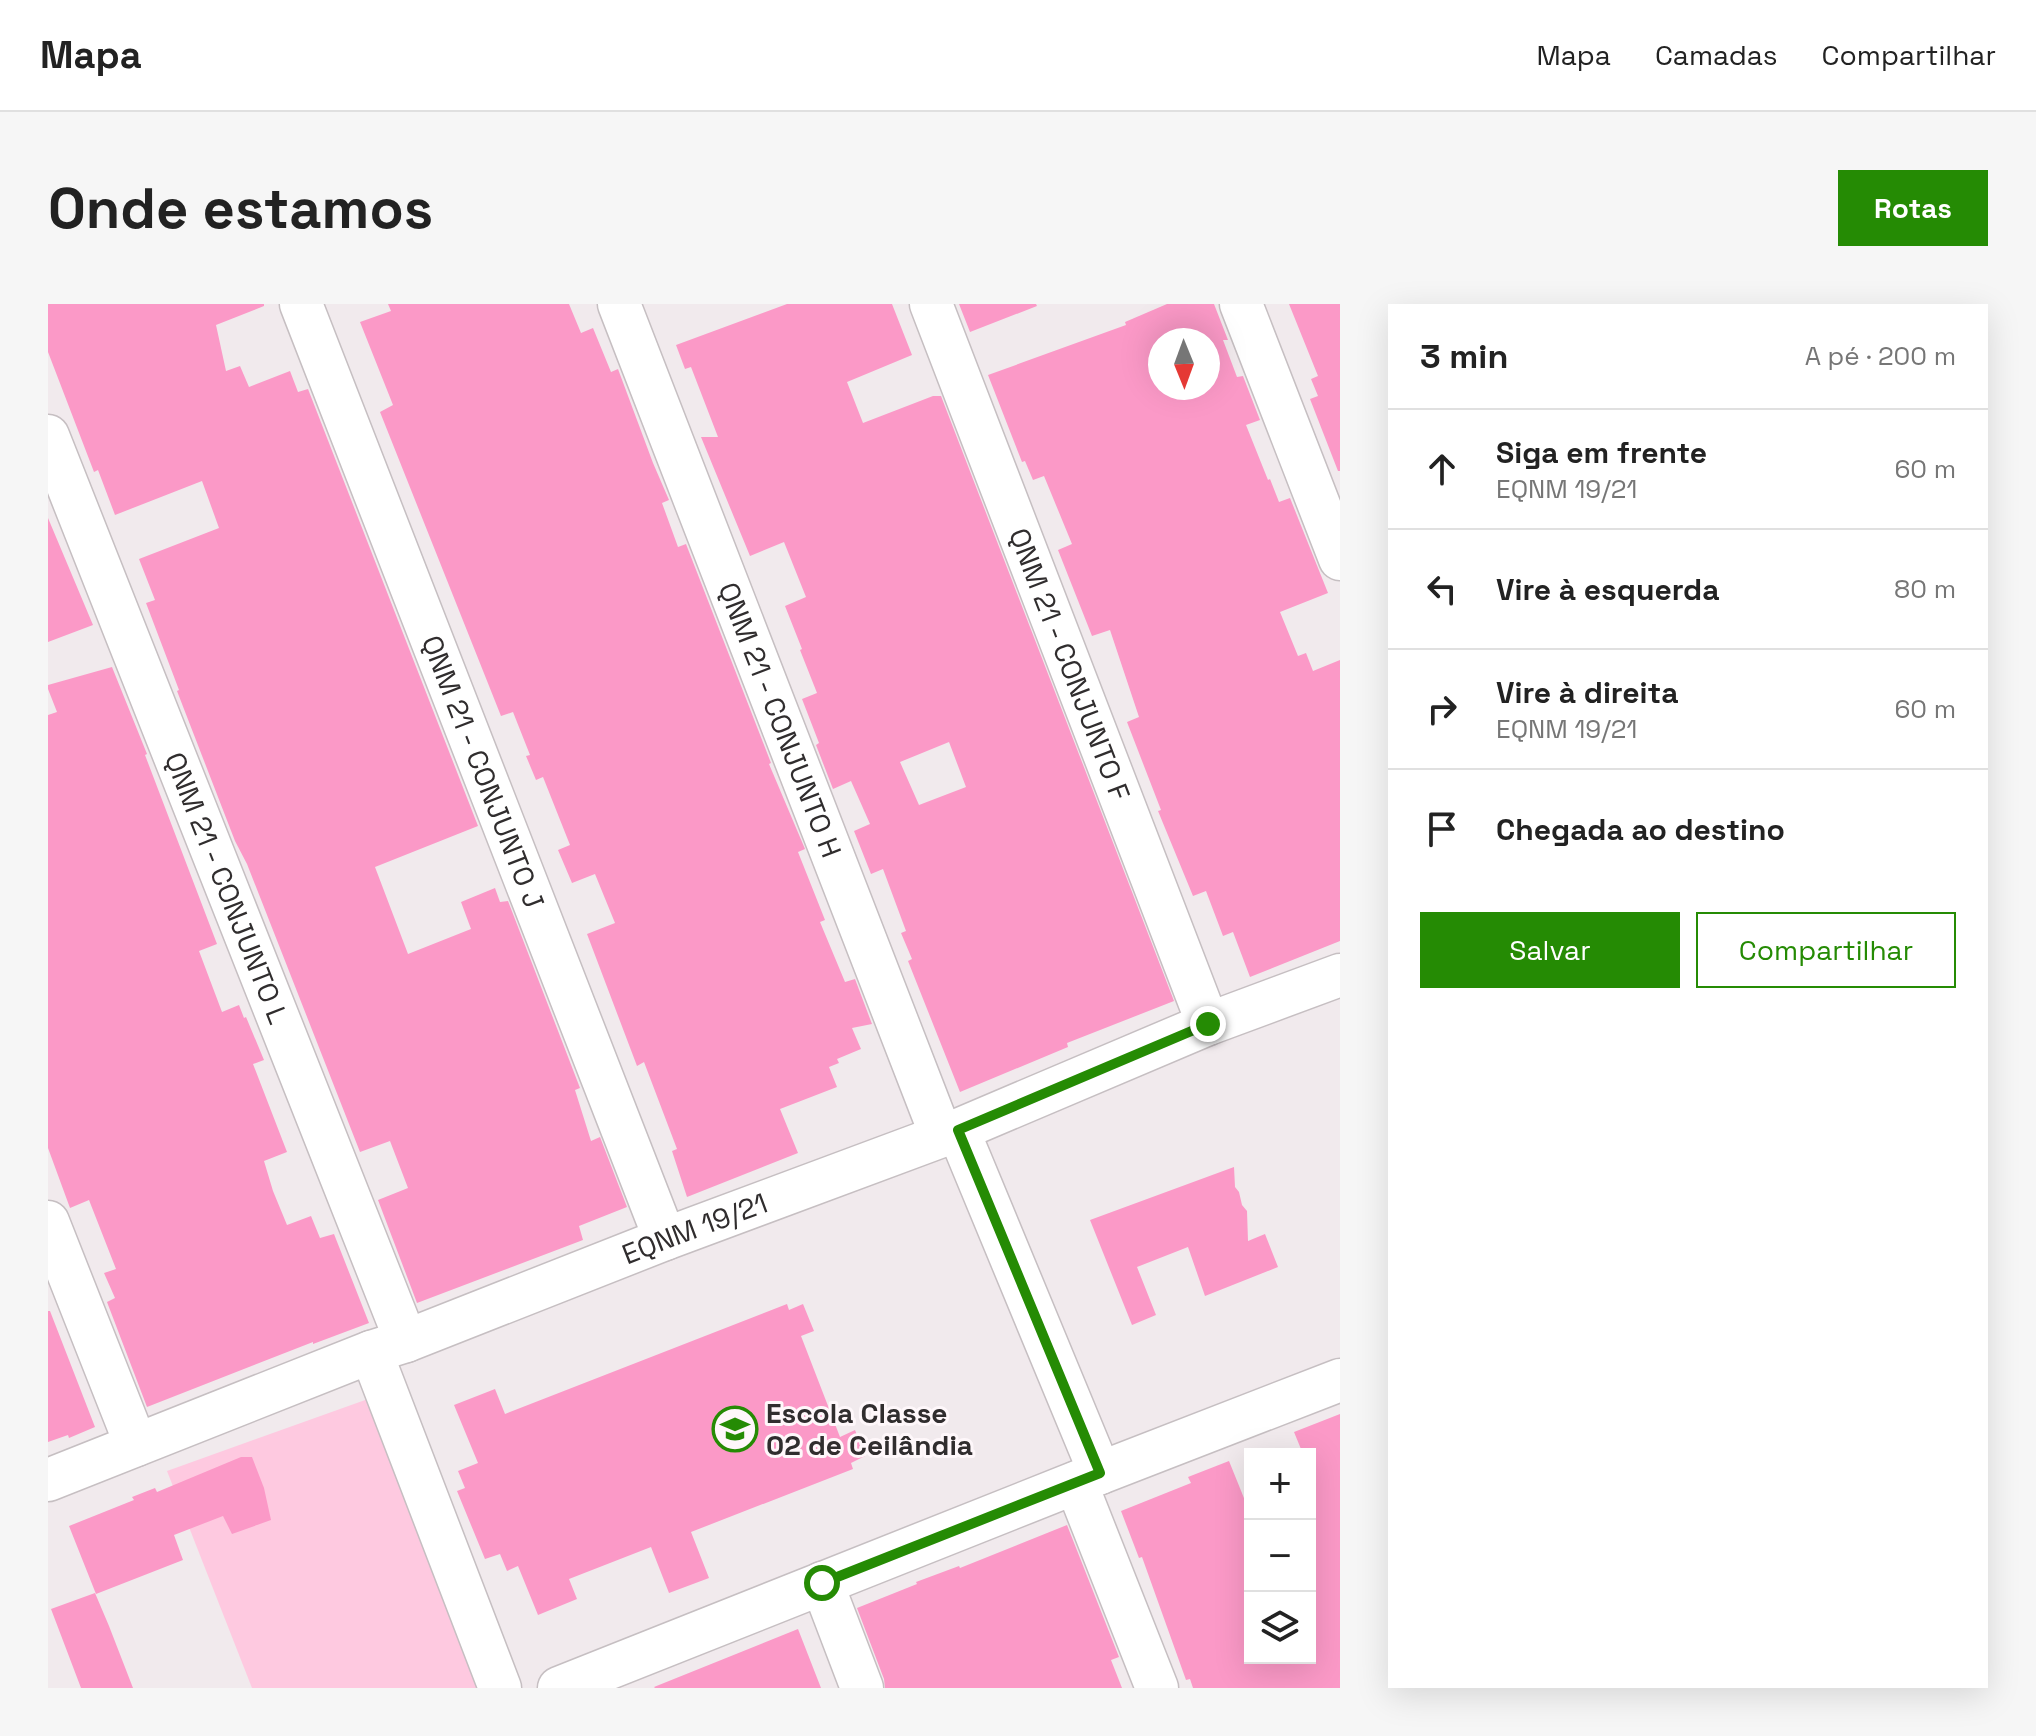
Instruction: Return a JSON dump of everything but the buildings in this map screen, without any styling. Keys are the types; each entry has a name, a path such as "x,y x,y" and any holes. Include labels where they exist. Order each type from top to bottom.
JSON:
{"street":[{"name":"QNM 21 - CONJUNTO J","path":"301,304 665,1239"},
{"name":"QNM 21 - CONJUNTO H","path":"619,304 1088,1478 1157,1688"},
{"name":"QNM 21 - CONJUNTO F","path":"931,304 1208,1024"},
{"path":"1241,304 1340,559"},
{"name":"QNM 21 - CONJUNTO L","path":"48,436 388,1346 500,1688"},
{"name":"EQNM 19/21","path":"48,1480 665,1239 950,1133 1208,1024 1340,975"},
{"path":"48,1222 136,1445"},
{"path":"559,1688 1340,1380"},
{"path":"822,1583 862,1688"}],"shaded area":[{"path":"368,1399 479,1688 252,1688 167,1471"}],"place":[{"name":"Escola Classe 02 de Ceilândia","path":"735,1429"}],"route":[{"path":"822,1583 1100,1473 958,1130 1208,1024"}]}
